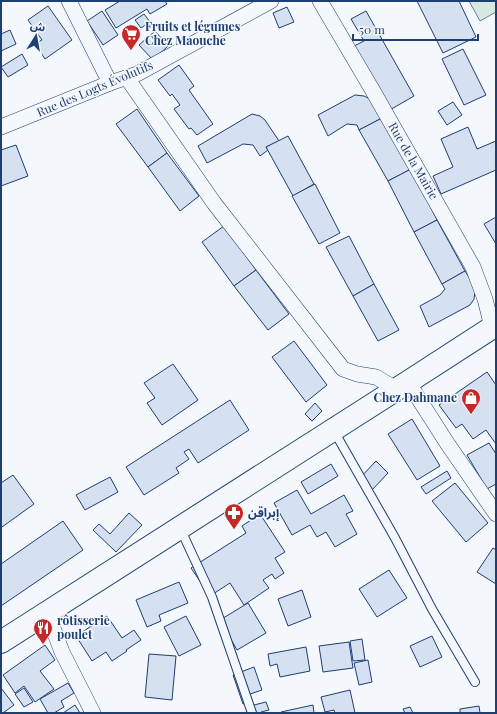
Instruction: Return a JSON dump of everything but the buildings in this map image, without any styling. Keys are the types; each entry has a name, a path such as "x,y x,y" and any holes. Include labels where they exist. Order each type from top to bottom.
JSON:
{"main road":[{"path":"1,642 334,430 494,326"}],"street":[{"path":"69,1 110,84"},
{"name":"Rue des Logts Évolutifs","path":"1,127 137,74 271,1"},
{"name":"Rue de la Mairie","path":"320,1 473,267 494,326"},
{"path":"127,78 214,203 343,369 357,374 376,377 402,386 447,444 496,514"},
{"path":"46,612 62,652 93,713"}],"lane":[{"path":"334,430 395,538 432,609 475,682"},
{"path":"180,528 212,597 252,713"}],"shaded area":[{"path":"469,1 496,1 496,12 480,21"}],"place":[{"name":"Fruits et légumes Chez Maouche","path":"131,51"},
{"name":"Chez Dahmane","path":"471,415"},
{"name":"إبراقن","path":"234,530"},
{"name":"rôtisserie poulet","path":"43,645"}]}
